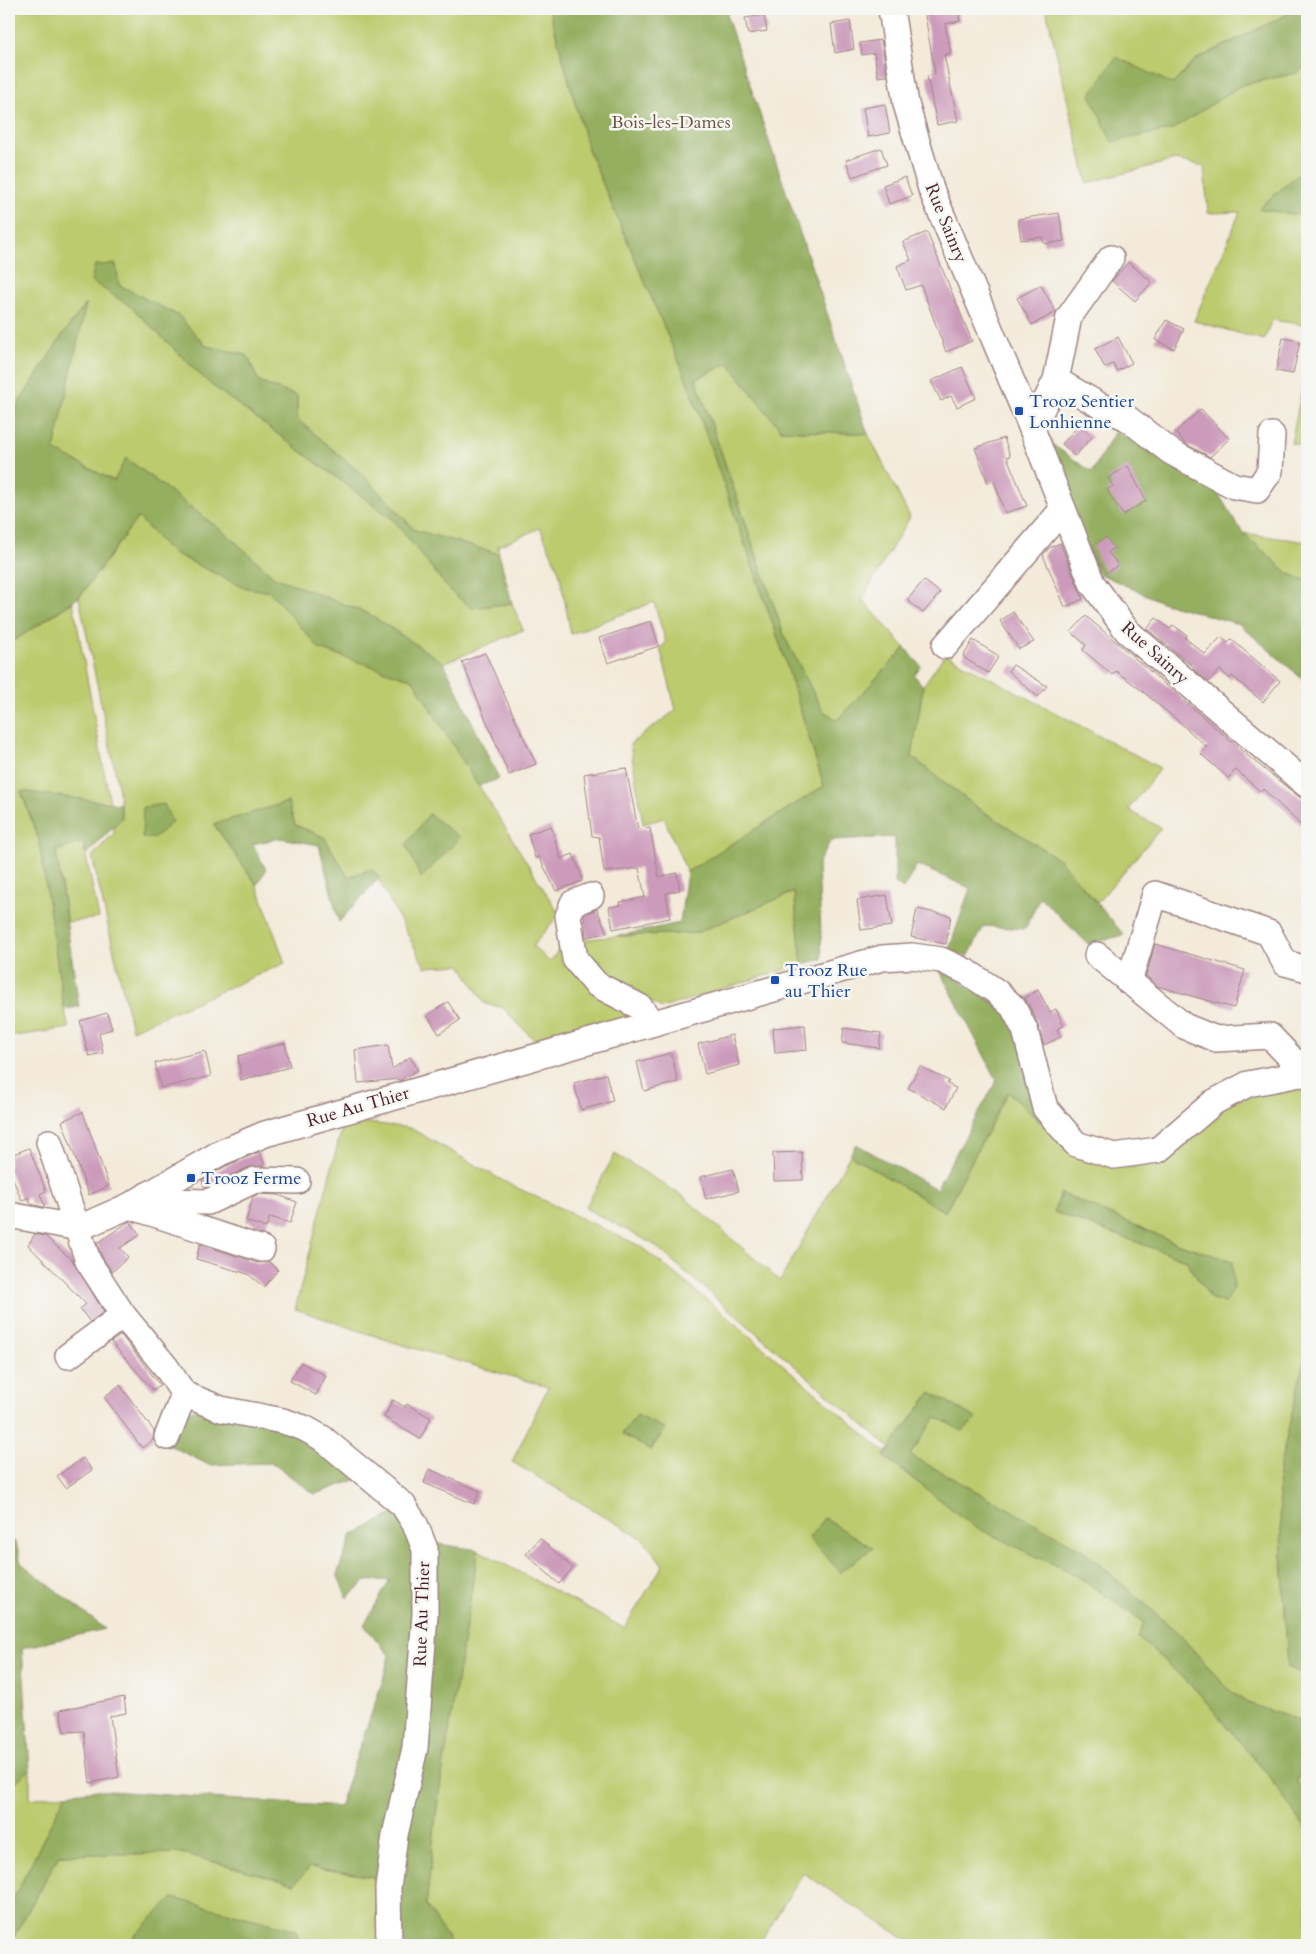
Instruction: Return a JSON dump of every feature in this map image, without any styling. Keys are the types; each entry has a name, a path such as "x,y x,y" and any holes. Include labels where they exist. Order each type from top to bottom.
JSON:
{"street":[{"name":"Rue Sainry","path":"891,9 906,104 931,189 1032,429 1092,583 1126,632 1307,785"},
{"path":"1032,429 1056,380 1069,317 1111,258"},
{"path":"1056,380 1099,405 1127,418 1171,452 1234,486 1257,490 1270,471 1272,434"},
{"path":"945,646 1063,509"},
{"path":"1130,982 1155,894 1269,933 1284,963 1307,969"},
{"path":"591,896 573,903 568,916 576,959 596,984 640,1007 652,1023"},
{"path":"1097,955 1184,1026 1216,1039 1270,1036 1307,1075"},
{"name":"Rue Au Thier","path":"79,1228 138,1201 220,1152 265,1134 882,958 912,956 941,960 967,972 997,992 1013,1007 1025,1030 1045,1108 1076,1144 1114,1156 1158,1150 1214,1102 1248,1084 1300,1074 1307,1075"},
{"path":"49,1142 79,1228 88,1261 123,1315 166,1367 184,1394 167,1437"},
{"path":"138,1201 208,1202 255,1180 297,1181"},
{"path":"138,1201 262,1249"},
{"path":"9,1215 79,1228"},
{"path":"68,1356 123,1315"},
{"name":"Rue Au Thier","path":"184,1394 221,1409 283,1421 304,1428 322,1438 403,1504 415,1524 425,1549 425,1614 415,1748 395,1835 388,1888 389,1945"}],"green space":[{"path":"9,9 549,9 588,149 688,383 781,647 824,786 687,872 664,818 643,824 630,744 676,710 660,648 666,643 654,602 571,634 559,571 540,528 498,546 499,554 415,530 365,477 297,419 297,396 259,382 247,355 206,346 178,316 119,285 92,281 130,306 210,384 394,520 450,591 472,608 512,603 523,630 444,663 369,614 274,577 230,537 127,459 114,481 54,450 85,305 61,337 14,411 9,411"},
{"name":"Bois-les-Dames","path":"549,9 728,9 727,17 868,434 781,430 728,363 696,379 785,638 823,711 837,720 905,648 921,666 914,675 923,686 912,757 975,806 1060,860 1124,935 1088,944 1040,897 1025,929 984,926 968,957 949,950 970,888 917,865 903,889 895,883 895,837 831,840 818,863 822,959 802,964 794,892 696,933 618,936 680,923 687,872 824,786 781,647 688,383 588,149"},
{"path":"1046,9 1298,9 1195,60 1173,84 1174,128 1241,85 1296,73 1307,66 1307,167 1258,209 1307,216 1307,325 1272,320 1264,340 1194,321 1240,212 1208,213 1204,166 1175,160 1087,183"},
{"path":"1298,9 1307,9 1307,66 1296,73 1241,85 1174,129 1112,142 1090,95 1116,57 1173,84 1195,60"},
{"path":"1307,167 1307,216 1258,209"},
{"path":"116,264 119,285 179,316 206,346 247,355 259,382 297,396 297,419 365,477 415,530 499,554 512,603 472,608 450,591 394,520 210,384 130,306 91,281 95,265"},
{"path":"86,304 54,450 114,481 126,458 230,537 274,577 369,614 444,663 499,779 478,786 413,680 320,649 270,592 242,587 170,551 138,517 79,597 9,644 9,411 14,411 61,337"},
{"path":"728,363 781,430 868,434 910,517 862,599 905,648 837,720 823,711 785,638 696,379"},
{"path":"1307,365 1307,446 1291,443"},
{"path":"1115,431 1215,489 1243,533 1289,574 1307,581 1307,683 1239,624 1164,603 1096,572 1046,440 1092,472"},
{"path":"138,517 170,551 242,587 270,591 320,649 413,680 559,914 533,946 550,962 564,942 631,1009 626,1025 539,1045 502,1007 485,1004 461,965 425,967 373,869 348,877 324,837 295,825 288,802 214,825 257,885 285,963 132,1030 92,856 114,833 114,826 122,817 118,785 79,598"},
{"path":"1243,533 1307,542 1307,581 1289,574"},
{"path":"73,602 110,803 21,792 39,840 64,1009 69,1028 9,1037 9,644"},
{"path":"945,654 1160,768 1128,810 1161,828 1097,903 1059,860 975,806 912,757 923,686"},
{"path":"21,791 120,804 122,818 87,854 83,842 56,851 79,1007 64,1009 39,840"},
{"path":"288,802 295,825 324,837 348,877 373,869 379,878 339,922 319,845 280,838 253,844 266,870 257,885 214,824"},
{"path":"164,804 172,822 154,838 142,838 143,807"},
{"path":"429,814 460,838 421,878 406,845"},
{"path":"83,842 99,918 67,922 56,851"},
{"path":"794,892 802,964 662,1008 595,972 580,940 618,936 696,933"},
{"path":"938,967 1015,1017 1036,1088 1040,1122 1008,1092 945,1212 850,1155 856,1144 936,1189 997,1080"},
{"path":"1292,1086 1307,1088 1307,1348 1278,1475 1288,1668 1307,1675 1307,1794 1297,1782 1305,1747 1298,1720 1247,1703 1228,1689 1178,1633 1083,1550 910,1455 936,1416 976,1419 931,1392 890,1448 653,1244 585,1208 615,1154 684,1197 780,1281 850,1155 945,1212 1008,1092 1076,1156 1134,1167 1174,1153 1231,1101","holes":["1061,1193 1176,1243 1231,1261 1211,1299 1186,1260 1054,1212"]},
{"path":"344,1120 410,1128 507,1183 640,1246 711,1303 886,1453 884,1457 975,1526 1079,1577 1144,1622 1138,1637 1197,1691 1268,1775 1307,1832 1307,1945 915,1945 803,1873 759,1945 452,1945 426,1905 437,1806 478,1550 624,1628 663,1565 643,1539 512,1462 548,1387 396,1343 295,1309","holes":["637,1416 665,1429 651,1450 622,1434"]},
{"path":"1061,1193 1176,1243 1232,1261 1234,1288 1225,1303 1211,1299 1186,1260 1054,1212"},
{"path":"1307,1348 1307,1675 1288,1668 1278,1475"},
{"path":"931,1392 977,1419 962,1431 936,1417 910,1455 1083,1550 1178,1633 1228,1689 1247,1703 1298,1720 1305,1747 1297,1782 1307,1794 1307,1832 1268,1775 1197,1691 1138,1637 1144,1622 1079,1577 975,1527 884,1456"},
{"path":"259,1409 364,1477 315,1494 272,1463 209,1465 169,1445 185,1410"},
{"path":"637,1415 665,1429 650,1450 622,1434"},
{"path":"399,1511 432,1543 478,1550 437,1806 426,1905 452,1945 380,1945 374,1877 310,1867 294,1884 182,1853 59,1855 9,1945 9,1908 66,1794 97,1790 339,1807 383,1680 389,1655 364,1625 390,1580 366,1581 347,1598 337,1574 352,1535"},
{"path":"824,1518 873,1548 840,1572 809,1538"},
{"path":"9,1538 16,1543 21,1563 105,1629 22,1648 30,1770 9,1787"},
{"path":"30,1770 30,1799 66,1794 9,1908 9,1787"},
{"path":"182,1853 294,1884 310,1867 374,1877 380,1945 300,1945 296,1930 135,1935 131,1945 9,1945 59,1855"},
{"path":"173,1898 296,1930 300,1945 131,1945 135,1935"}],"building":[{"path":"924,9 958,9 960,21 945,24 951,53 944,55 958,121 937,125 927,76 935,74"},
{"path":"764,15 767,31 748,34 745,18"},
{"path":"850,21 854,49 835,53 831,24"},
{"path":"881,40 887,76 878,77 874,53 862,55 860,43"},
{"path":"885,104 890,133 868,137 863,108"},
{"path":"881,148 887,165 852,177 846,160"},
{"path":"905,177 912,196 889,204 883,185"},
{"path":"1059,213 1064,241 1044,244 1042,237 1021,240 1018,219"},
{"path":"927,232 972,341 946,352 921,285 906,290 897,266 911,260 903,242"},
{"path":"1128,262 1152,282 1135,301 1112,281"},
{"path":"1041,285 1056,312 1032,325 1017,298"},
{"path":"1166,320 1184,329 1174,349 1155,340"},
{"path":"1118,337 1132,363 1117,371 1113,364 1105,368 1095,349"},
{"path":"1283,338 1300,341 1293,374 1276,371"},
{"path":"962,367 976,398 957,407 951,396 941,401 931,381"},
{"path":"1201,409 1229,439 1210,457 1186,444 1175,432"},
{"path":"1079,425 1092,437 1075,456 1062,444"},
{"path":"1004,438 1010,456 1007,457 1027,506 1005,513 994,481 988,483 975,448"},
{"path":"1128,466 1146,501 1123,515 1107,490 1113,486 1108,478"},
{"path":"1106,537 1114,548 1108,552 1118,565 1107,573 1099,561 1093,546"},
{"path":"1060,543 1083,599 1065,607 1043,555 1049,548"},
{"path":"924,580 940,593 923,613 907,600"},
{"path":"1013,612 1034,642 1019,649 1000,621"},
{"path":"1086,616 1254,761 1307,801 1307,831 1263,789 1261,792 1236,770 1228,778 1201,754 1207,747 1178,721 1116,671 1112,675 1083,650 1086,645 1071,632"},
{"path":"1156,618 1170,629 1173,625 1187,635 1185,638 1205,654 1221,637 1228,643 1231,639 1280,681 1263,702 1232,676 1230,679 1220,670 1209,682 1193,669 1194,667 1147,629"},
{"path":"651,621 659,646 608,663 599,638"},
{"path":"973,640 999,656 988,673 963,657"},
{"path":"485,653 536,764 509,775 462,662"},
{"path":"1013,665 1047,686 1038,697 1008,671"},
{"path":"626,768 638,829 650,828 659,877 677,873 680,890 666,893 670,918 613,929 609,907 621,905 620,902 645,897 639,868 604,872 599,837 592,836 584,774"},
{"path":"551,826 561,859 573,854 582,876 582,881 556,891 539,857 535,858 528,834"},
{"path":"887,895 892,926 861,930 857,900"},
{"path":"597,909 607,933 586,937 584,914"},
{"path":"917,909 951,916 946,944 911,937"},
{"path":"1155,944 1245,970 1234,1008 1157,986 1146,976"},
{"path":"1038,990 1050,1012 1056,1009 1064,1026 1057,1029 1061,1037 1044,1045 1036,1019 1025,998"},
{"path":"448,1002 460,1020 439,1034 427,1015"},
{"path":"107,1013 112,1029 99,1033 103,1053 89,1056 80,1021"},
{"path":"805,1025 807,1050 775,1053 773,1028"},
{"path":"844,1028 881,1033 879,1048 842,1043"},
{"path":"732,1035 739,1065 705,1074 698,1044"},
{"path":"285,1043 290,1067 241,1080 238,1056"},
{"path":"388,1045 392,1069 410,1057 418,1070 399,1081 399,1079 358,1083 355,1050"},
{"path":"205,1051 211,1076 161,1088 155,1063"},
{"path":"671,1053 678,1082 644,1091 637,1062"},
{"path":"920,1066 949,1081 947,1084 956,1088 946,1108 908,1088"},
{"path":"606,1074 613,1101 581,1110 574,1083"},
{"path":"83,1112 109,1186 89,1195 62,1121"},
{"path":"29,1148 46,1191 40,1194 45,1206 43,1207 31,1204 28,1197 22,1201 9,1169 9,1156"},
{"path":"259,1152 265,1166 249,1167 205,1188 202,1180 226,1166"},
{"path":"802,1152 803,1180 774,1181 773,1153"},
{"path":"733,1169 739,1191 706,1199 700,1177"},
{"path":"258,1194 278,1195 297,1202 290,1223 270,1217 266,1228 246,1221 253,1197"},
{"path":"130,1221 140,1235 120,1248 128,1257 112,1272 101,1255 97,1243"},
{"path":"35,1234 45,1236 72,1260 104,1312 90,1322 80,1309 86,1304 28,1245"},
{"path":"200,1244 258,1263 268,1261 278,1270 264,1287 248,1274 196,1259"},
{"path":"121,1335 160,1385 153,1390 111,1342"},
{"path":"301,1362 326,1376 316,1395 290,1381"},
{"path":"120,1385 154,1431 153,1440 142,1448 104,1397"},
{"path":"393,1400 405,1407 407,1404 431,1418 420,1439 384,1417"},
{"path":"83,1458 92,1470 66,1488 57,1476"},
{"path":"429,1469 480,1491 474,1504 424,1483"},
{"path":"540,1538 573,1568 559,1584 526,1554"},
{"path":"124,1697 126,1713 110,1716 119,1777 90,1783 84,1731 64,1732 60,1710"}],"place":[{"name":"Trooz Sentier Lonhienne","path":"1019,411"},
{"name":"Trooz Rue au Thier","path":"775,980"},
{"name":"Trooz Ferme","path":"191,1178"}]}
